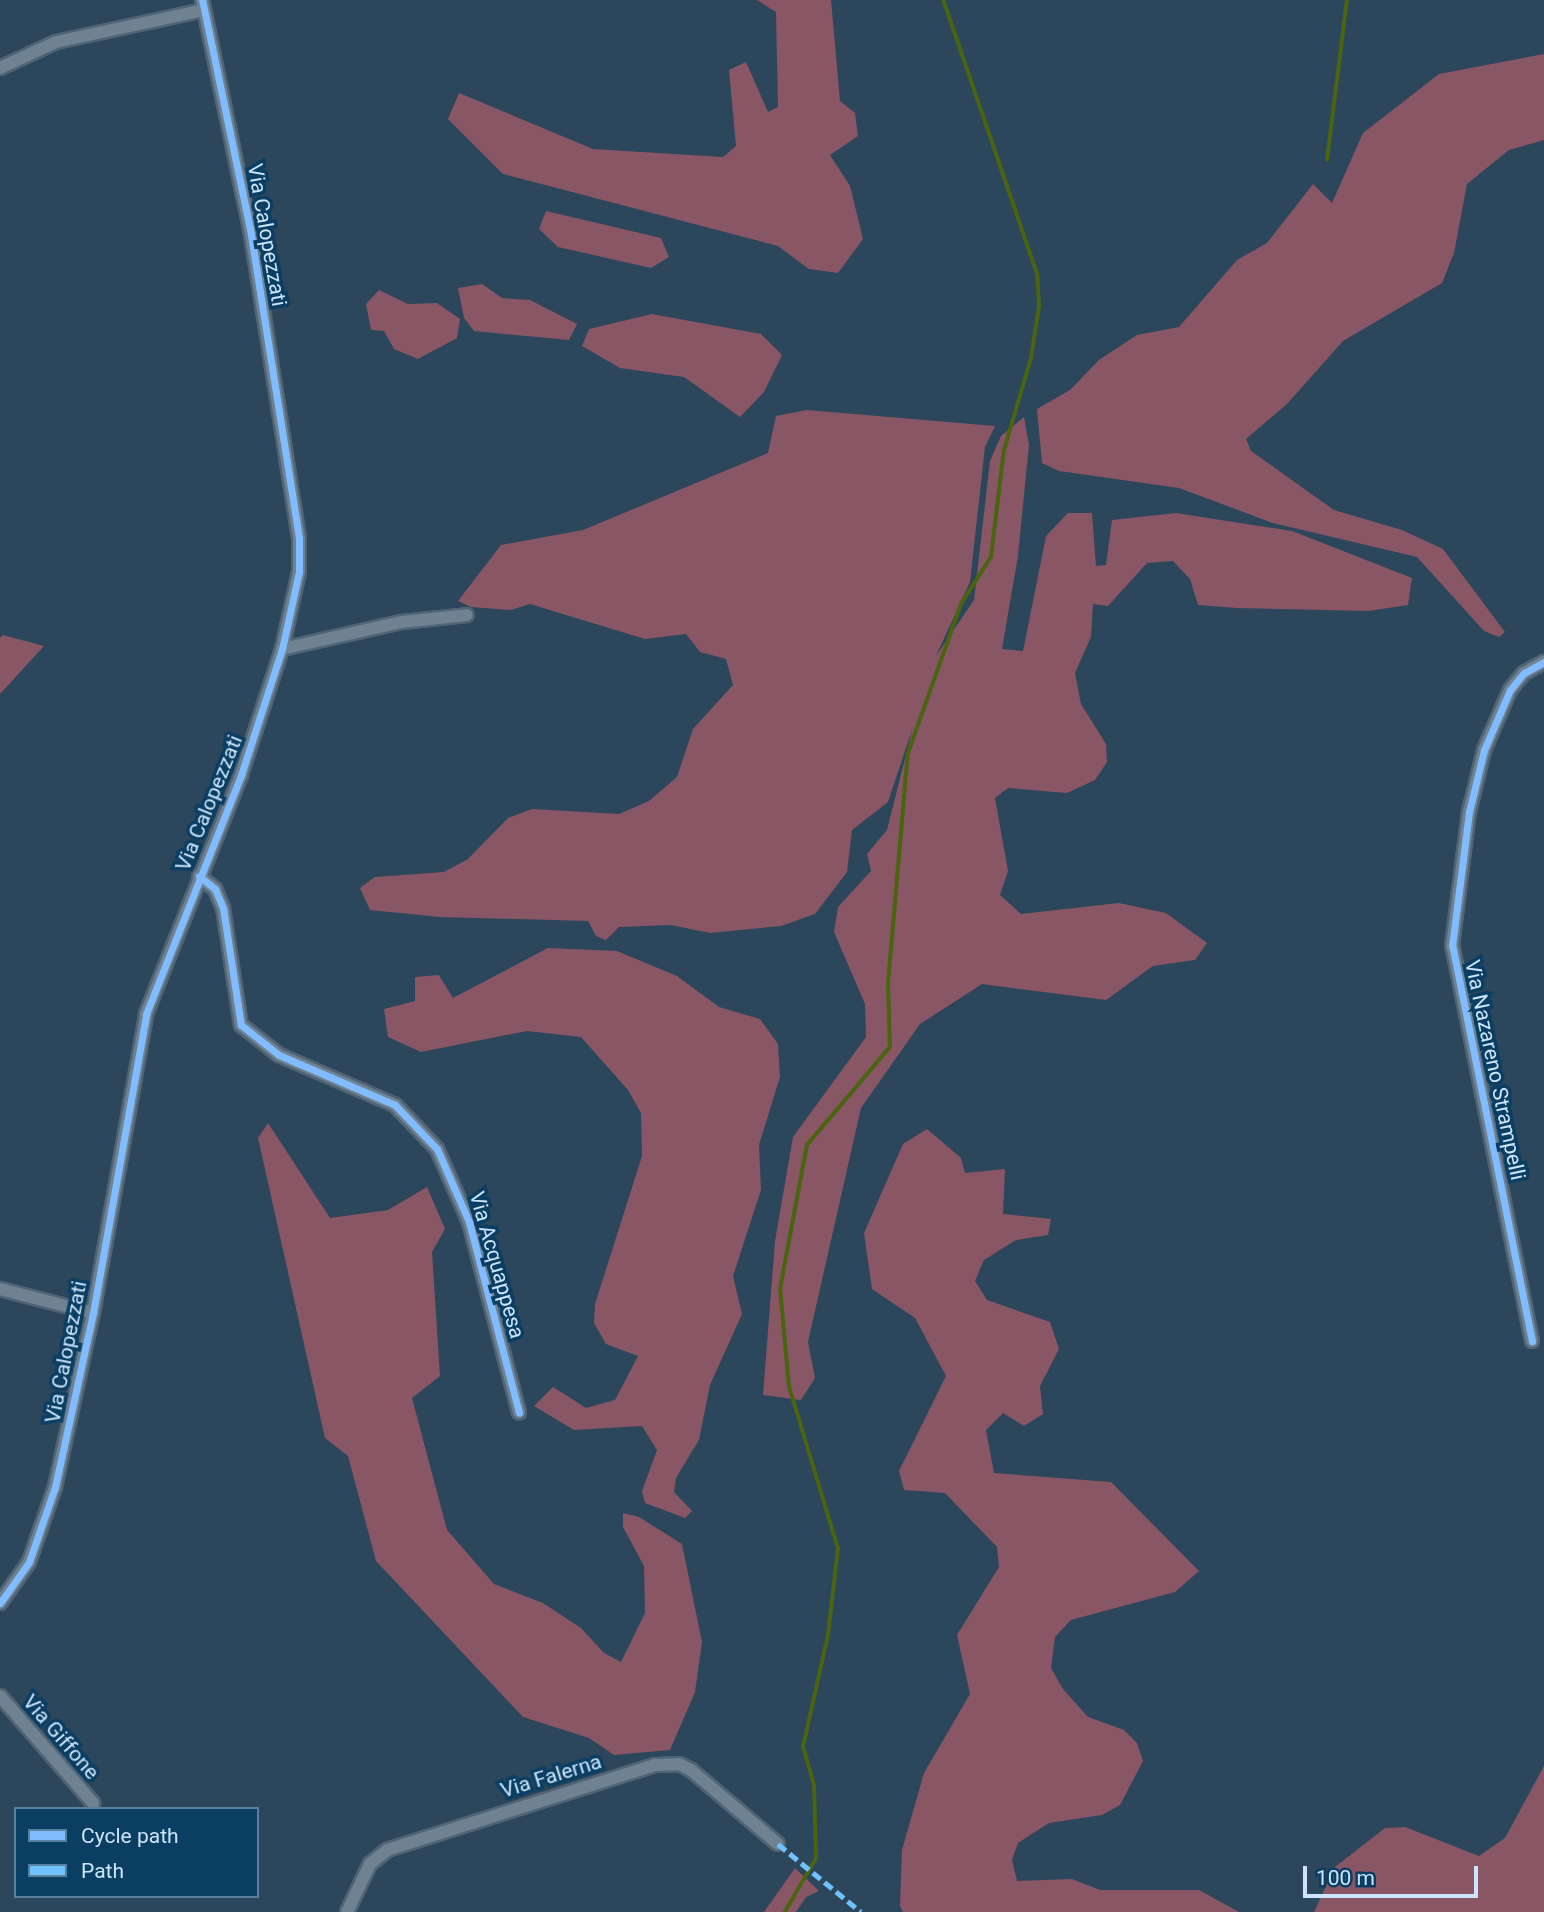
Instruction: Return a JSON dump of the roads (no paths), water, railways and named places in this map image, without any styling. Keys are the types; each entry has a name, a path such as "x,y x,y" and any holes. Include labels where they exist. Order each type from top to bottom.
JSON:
{"street":[{"path":"0,68 56,43 203,5"},
{"name":"Via Calopezzati","path":"0,1603 29,1562 47,1516 93,1313 142,1027 199,876 241,775 282,649 299,572 299,538 246,202 203,5"},
{"path":"282,649 402,622 467,615"},
{"name":"Via Nazareno Strampelli","path":"1532,1341 1452,946 1469,812 1484,750 1510,690 1524,673 1544,662"},
{"name":"Via Acquappesa","path":"199,876 215,889 223,908 241,1025 279,1055 395,1105 437,1149 469,1222 519,1413"},
{"path":"0,1289 93,1313"},
{"name":"Via Giffone","path":"0,1696 93,1803"},
{"name":"Via Falerna","path":"347,1912 370,1864 387,1850 655,1765 679,1764 691,1770 778,1844"}],"waterway":[{"path":"785,1912 816,1858 814,1785 803,1747 828,1635 838,1549 789,1387 780,1289 807,1145 890,1047 888,984 908,753 961,604 991,557 1004,450 1031,358 1039,307 1037,274 943,0"},
{"path":"1327,160 1347,0"}]}
